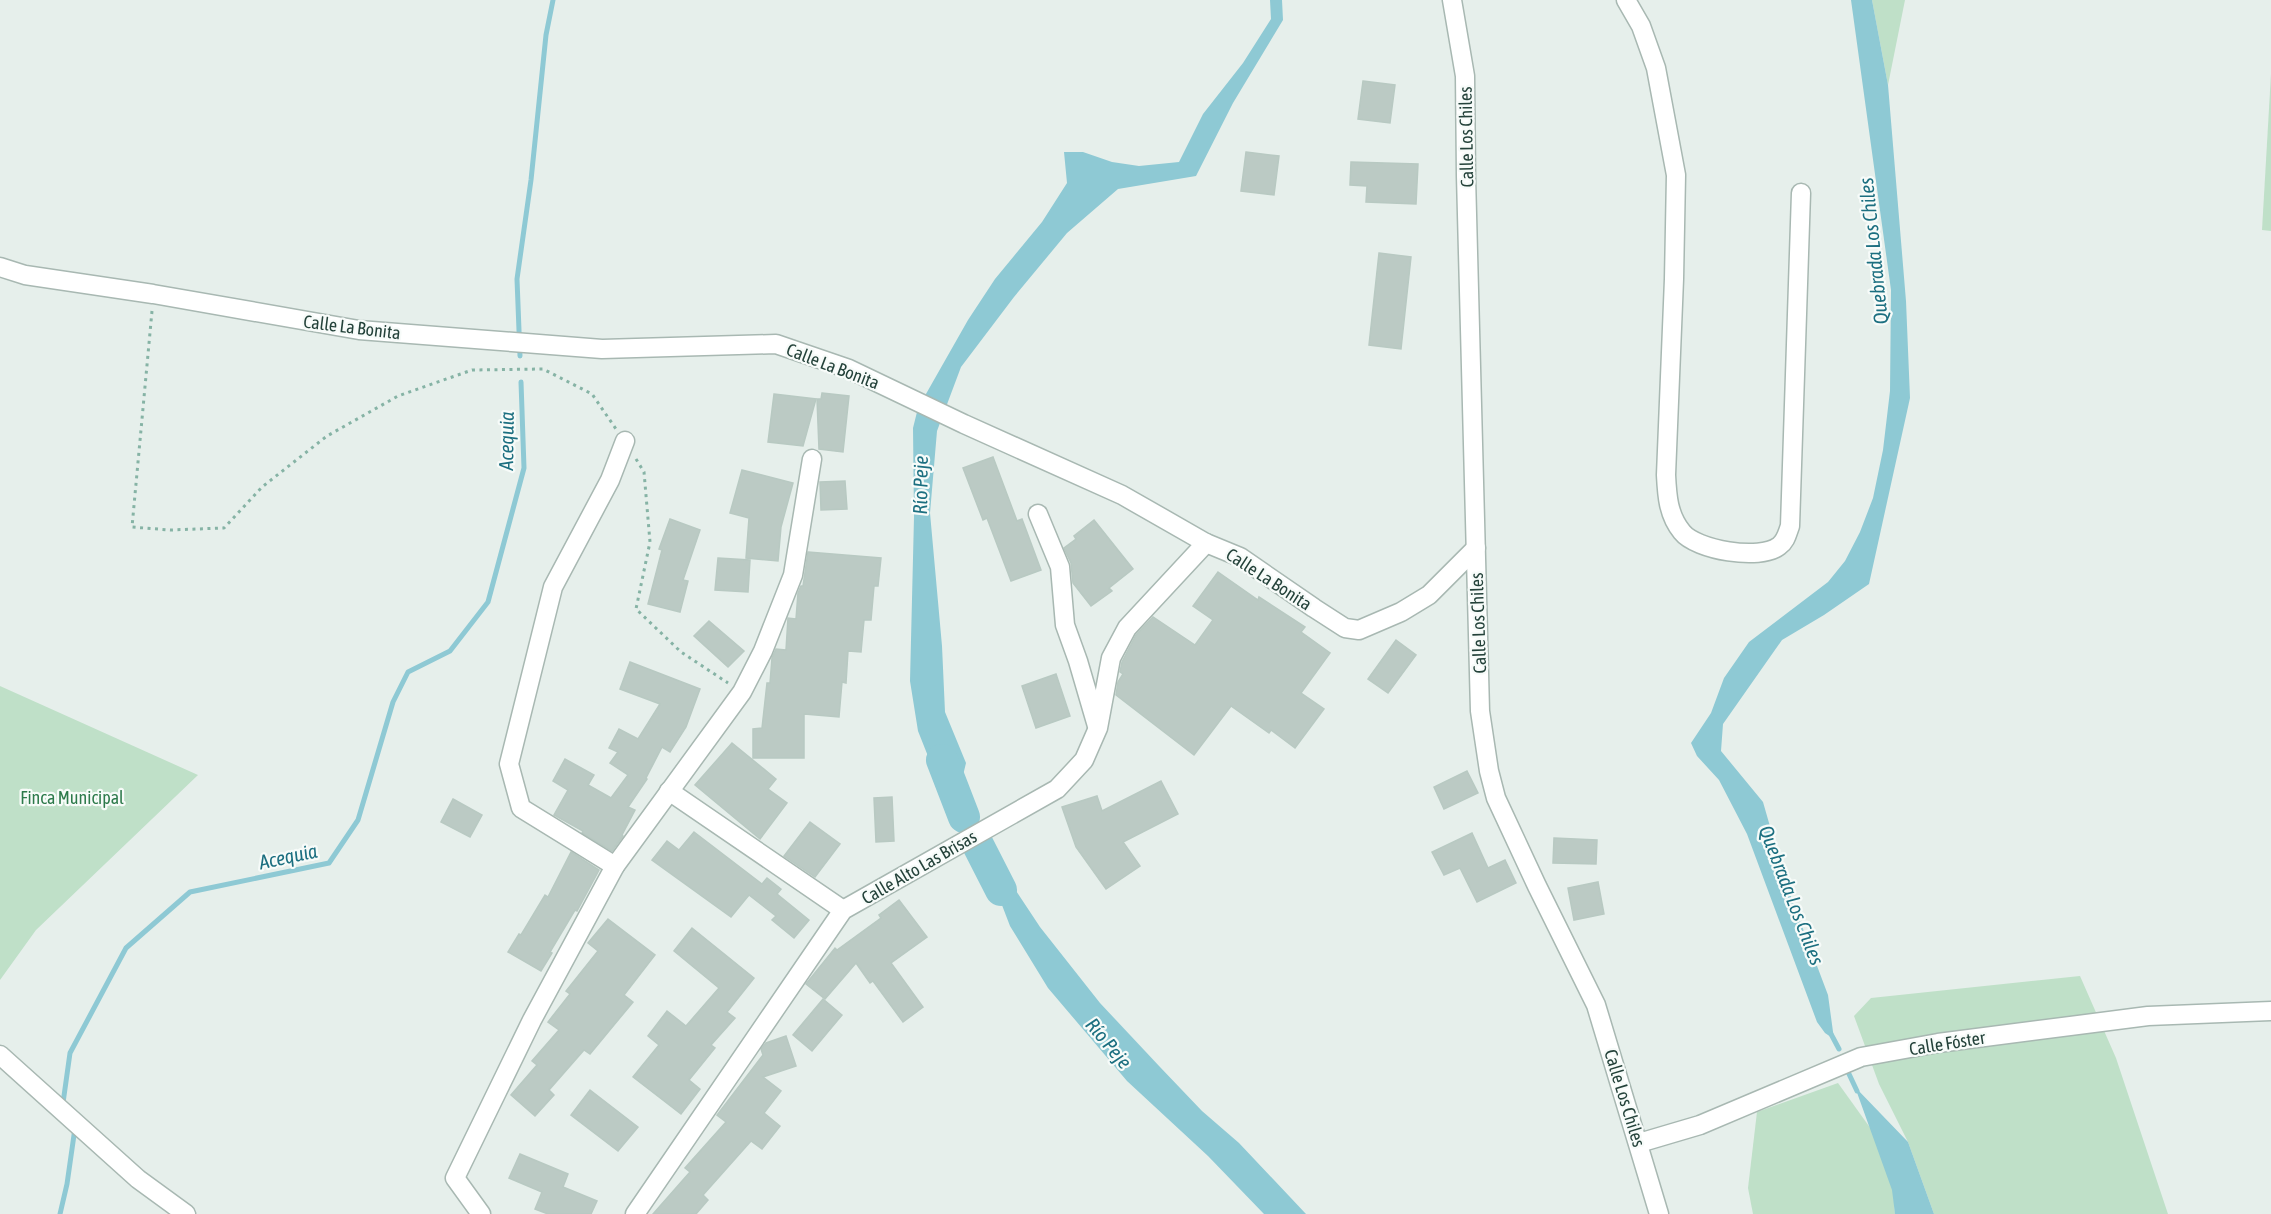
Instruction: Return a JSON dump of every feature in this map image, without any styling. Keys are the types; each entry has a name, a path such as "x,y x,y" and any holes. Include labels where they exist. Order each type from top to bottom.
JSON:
{"street":[{"name":"Calle Los Chiles","path":"1452,0 1465,76 1480,711 1489,771 1507,824 1596,1005 1659,1214"},
{"path":"1626,0 1641,26 1656,68 1676,175 1666,475 1672,518 1683,534 1696,544 1756,553 1777,548 1786,538 1790,526 1801,193"},
{"name":"Calle La Bonita","path":"0,267 25,275 153,294 359,330 602,349 776,344 849,369 1122,495 1206,543 1240,557 1314,608 1345,627 1359,630 1401,612 1429,595 1476,548"},
{"path":"615,866 521,808 509,764 553,587 610,480 625,441"},
{"path":"481,1214 455,1178 532,1020 615,866 742,692 763,651 793,575 812,459"},
{"path":"1038,514 1060,567 1065,625 1098,728"},
{"name":"Calle Alto Las Brisas","path":"635,1214 843,910 1057,789 1084,760 1098,728 1111,657 1127,628 1206,543"},
{"path":"669,791 843,910"},
{"name":"Calle Fóster","path":"1639,1143 1700,1125 1861,1057 1938,1043 2148,1016 2271,1011"},
{"path":"0,1055 130,1173 186,1214"}],"path":[{"path":"153,294 132,527 170,531 224,528 262,487 327,436 398,396 472,370 543,369 592,394 644,472 650,542 636,609 681,652 742,692"}],"green space":[{"path":"1872,0 1905,0 1888,85"},
{"path":"2271,74 2271,231 2262,230"},
{"name":"Finca Municipal","path":"0,686 198,775 36,930 0,980"},
{"path":"2080,976 2116,1058 2168,1214 1934,1214 1908,1142 1879,1084 1854,1016 1871,998"},
{"path":"1838,1083 1871,1129 1893,1190 1895,1214 1753,1214 1748,1188 1757,1112"}],"water":[{"path":"1270,0 1282,0 1283,20 1233,103 1196,176 1118,189 1067,233 1014,297 961,367 937,431 930,513 942,646 945,712 966,763 957,800 943,794 918,731 910,681 914,517 913,428 918,408 968,320 995,279 1042,222 1067,183 1064,152 1083,152 1112,162 1139,166 1179,162 1203,114 1243,63 1271,19"},
{"path":"1851,0 1872,0 1888,85 1906,301 1910,398 1869,584 1782,640 1723,724 1721,751 1763,802 1788,889 1828,995 1834,1039 1825,1033 1817,1022 1747,834 1719,780 1697,756 1691,743 1711,713 1724,678 1749,642 1828,582 1845,561 1860,532 1873,498 1883,450 1890,391 1891,290"},
{"path":"982,853 1007,877 1040,927 1100,1003 1202,1111 1239,1143 1306,1214 1264,1214 1208,1156 1127,1081 1048,988 1010,926"},
{"path":"1855,1087 1908,1142 1934,1214 1895,1214 1892,1190"}],"building":[{"path":"1363,81 1395,85 1390,123 1358,119"},
{"path":"1246,152 1279,156 1274,195 1241,191"},
{"path":"1351,162 1418,164 1416,204 1366,202 1367,186 1350,185"},
{"path":"1379,253 1411,257 1401,349 1369,345"},
{"path":"822,393 849,396 843,452 819,449 817,399 821,399"},
{"path":"774,394 816,399 803,446 768,442"},
{"path":"993,457 1017,521 1022,519 1041,570 1011,581 987,518 983,520 963,468"},
{"path":"742,470 793,483 781,527 778,561 746,558 749,518 730,513"},
{"path":"845,481 847,509 821,510 820,482"},
{"path":"670,519 700,530 683,580 688,581 680,612 648,604 662,550 659,549"},
{"path":"1094,520 1133,569 1109,588 1112,591 1091,606 1073,583 1071,563 1064,548 1076,539 1074,536"},
{"path":"808,552 881,558 878,586 874,586 871,620 864,620 861,652 848,651 846,683 842,682 839,717 804,714 804,758 753,758 753,729 762,728 772,658 776,649 786,650 788,618 796,619 798,593 803,586"},
{"path":"718,558 750,560 748,592 715,590"},
{"path":"1218,572 1258,600 1259,597 1305,627 1301,632 1330,653 1301,693 1324,709 1295,748 1271,730 1269,733 1231,706 1194,755 1116,695 1118,682 1123,674 1120,672 1122,662 1136,635 1153,617 1195,645 1213,620 1193,606"},
{"path":"709,621 744,651 728,667 694,636"},
{"path":"1396,640 1416,655 1388,693 1368,679"},
{"path":"630,662 700,689 686,727 670,752 662,747 647,779 628,807 635,810 623,836 612,851 554,815 568,790 553,781 565,759 594,775 588,785 611,798 628,775 610,763 618,752 609,748 619,729 638,739 660,704 620,689"},
{"path":"1056,674 1070,716 1036,728 1022,686"},
{"path":"732,743 776,779 768,789 787,803 760,839 695,785"},
{"path":"1467,771 1478,793 1444,809 1434,787"},
{"path":"1161,781 1178,814 1123,842 1140,866 1106,889 1076,847 1062,807 1097,796 1102,811"},
{"path":"892,797 894,841 876,842 874,798"},
{"path":"453,799 482,815 470,837 441,822"},
{"path":"810,822 840,844 815,877 784,856"},
{"path":"694,832 762,884 767,878 781,889 777,894 809,920 794,938 772,920 776,916 749,895 731,917 652,860 667,841 679,850"},
{"path":"1472,833 1488,868 1505,860 1516,883 1477,902 1460,868 1444,875 1432,852"},
{"path":"1554,838 1597,840 1596,864 1553,863"},
{"path":"571,852 599,870 541,971 508,952 545,895 548,897"},
{"path":"1598,882 1604,914 1574,920 1568,888"},
{"path":"899,900 927,937 891,963 923,1007 903,1022 873,981 870,983 856,963 825,999 806,984 835,948 837,950 881,918 879,915"},
{"path":"608,919 655,955 624,995 633,1002 590,1054 584,1050 549,1090 554,1095 535,1116 511,1095 537,1065 532,1061 559,1030 548,1022 570,994 566,991 598,951 588,943"},
{"path":"692,928 754,978 727,1012 735,1018 711,1045 715,1048 689,1080 700,1089 681,1114 633,1077 659,1045 648,1036 667,1011 686,1026 719,988 674,951"},
{"path":"823,999 842,1015 812,1051 793,1035"},
{"path":"786,1036 796,1066 763,1077 781,1091 764,1113 780,1126 762,1149 751,1141 703,1195 708,1200 696,1214 653,1214 690,1172 685,1168 726,1122 717,1115 763,1055 761,1049 766,1043"},
{"path":"590,1090 638,1127 618,1151 571,1115"},
{"path":"520,1154 568,1174 563,1187 597,1201 591,1214 548,1214 535,1209 542,1192 509,1178"}],"waterway":[{"name":"Acequia","path":"520,356 517,279 531,180 546,35 553,0"},
{"name":"Acequia","path":"65,1106 63,1103 70,1053 126,948 190,892 329,863 358,820 393,702 408,672 450,651 488,602 524,468 521,382"},
{"name":"Río Peje","path":"942,760 964,817"},
{"name":"Río Peje","path":"977,843 1001,890"},
{"name":"Quebrada Los Chiles","path":"1831,1034 1839,1049"},
{"name":"Quebrada Los Chiles","path":"1849,1074 1857,1091"},
{"name":"Acequia","path":"60,1214 75,1128"}]}
